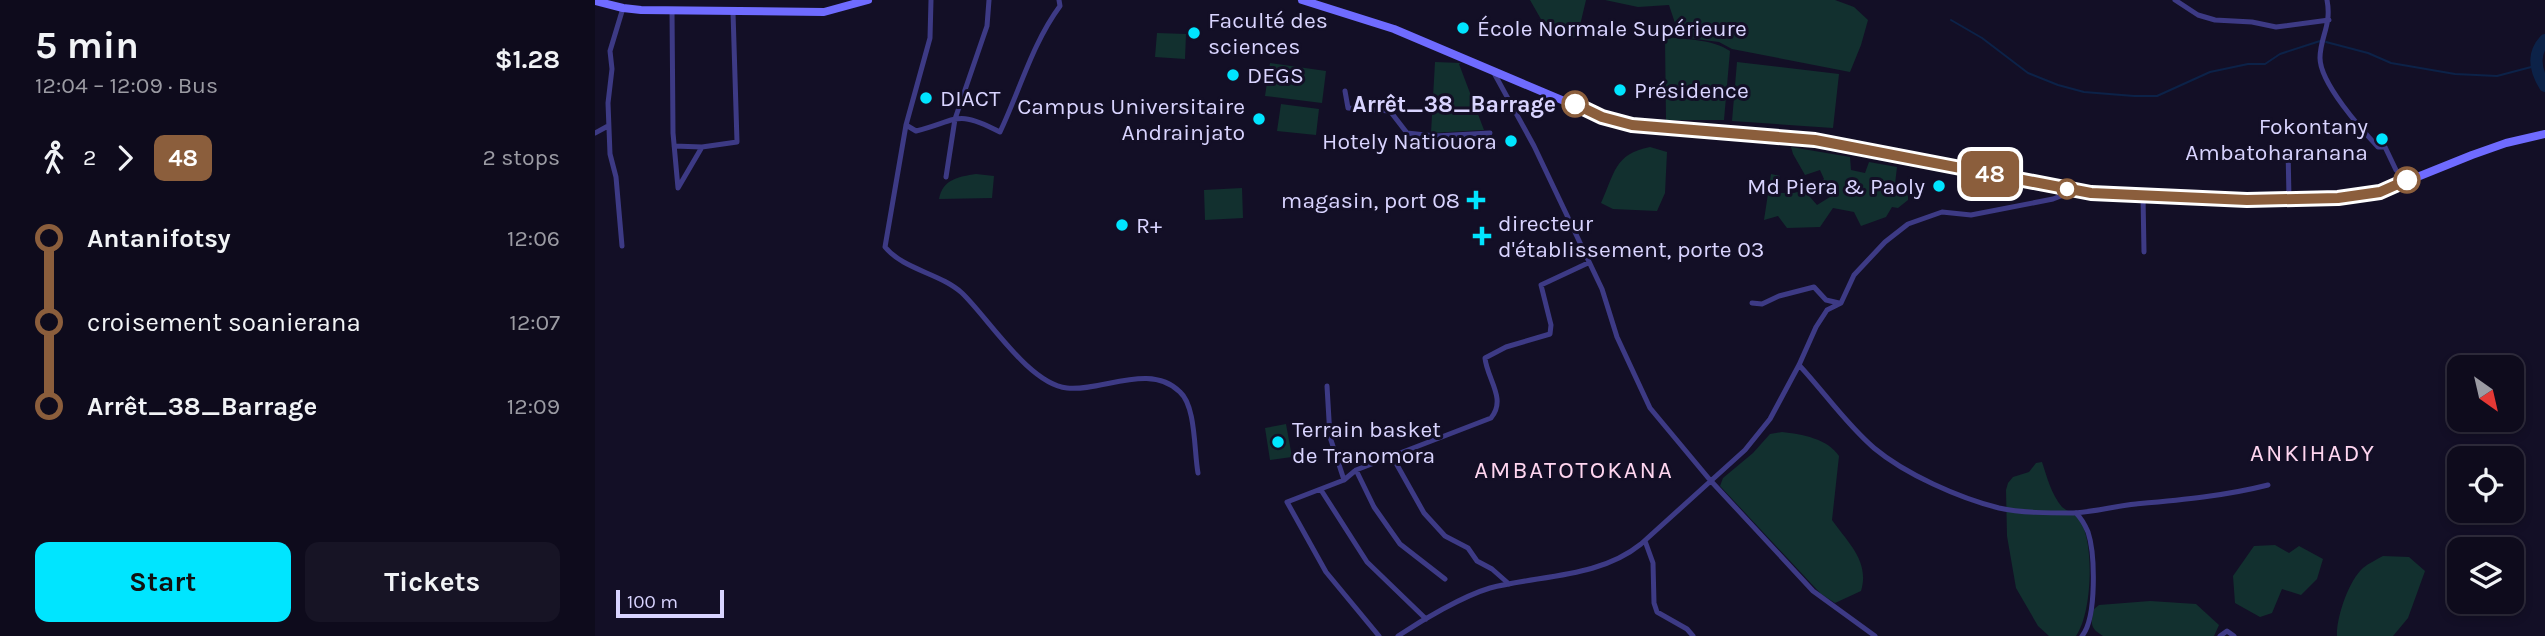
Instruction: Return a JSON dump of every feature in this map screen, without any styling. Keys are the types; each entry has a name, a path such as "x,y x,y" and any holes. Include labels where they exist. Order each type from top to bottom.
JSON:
{"street":[{"path":"595,1 623,8 824,12 868,0"},
{"path":"932,0 930,38 906,125 885,247 894,257 958,290 1012,352 1048,381 1065,388 1088,388 1137,379 1166,382 1179,390 1188,401 1198,473"},
{"path":"946,177 955,119 986,26 989,0"},
{"path":"906,125 916,131 963,117 979,121 1000,132 1018,94 1038,39 1060,6 1059,0"},
{"path":"1302,0 1394,29 1602,117 1632,125 1815,140 2074,191 2247,200 2338,198 2370,194 2506,143 2540,135"},
{"path":"2175,0 2198,15 2215,20 2252,22 2276,27 2329,20"},
{"path":"2327,0 2329,20 2320,59 2323,75 2336,96 2378,147 2385,147 2396,170 2407,180"},
{"path":"622,246 608,126 612,69 610,51 623,8"},
{"path":"672,10 674,146 678,188 702,147"},
{"path":"674,146 702,147 737,142 733,12"},
{"path":"1492,70 1534,146 1587,263 1602,289 1617,337 1650,408 1710,480 1812,591 1875,636"},
{"path":"1345,91 1348,108 1390,111 1407,133 1435,136 1490,133"},
{"path":"595,133 608,126"},
{"path":"2288,149 2289,198"},
{"path":"1398,636 1486,589 1605,564 1628,554 1645,541 1745,450 1770,419 1827,310 1842,303 1854,275 1870,256 1907,224 1942,212 1971,215 2053,199 2074,191"},
{"path":"2143,196 2144,252"},
{"path":"1379,636 1326,572 1287,502 1344,480 1356,470 1491,418 1496,412 1498,401 1486,369 1485,358 1506,346 1550,334 1551,325 1541,285 1587,263"},
{"path":"1752,303 1762,304 1779,296 1814,287 1826,300 1842,303"},
{"path":"1800,365 1843,418 1876,450 1922,477 1999,508 2076,513 2208,496 2268,485"},
{"path":"1327,386 1330,437 1344,480"},
{"path":"1392,456 1424,513 1445,536 1468,548 1477,561 1492,569 1509,584"},
{"path":"1356,470 1374,508 1400,544 1445,579"},
{"path":"1321,490 1367,562 1426,619"},
{"path":"2076,513 2088,532 2091,552 2092,604 2086,635"},
{"path":"1645,541 1653,563 1654,603 1657,612 1687,629 1693,636"},
{"path":"2220,636 2227,631 2234,636"}],"green space":[{"path":"1530,0 1586,0 1577,38 1550,35"},
{"path":"1605,0 1835,0 1854,7 1868,20 1850,72 1732,49 1719,42 1688,38 1677,29 1669,5 1638,7"},
{"path":"1157,33 1186,34 1185,59 1155,57"},
{"path":"1668,37 1708,42 1730,51 1724,120 1666,120 1665,39"},
{"path":"1435,62 1461,63 1459,64 1484,130 1431,133"},
{"path":"1737,62 1839,74 1833,128 1732,121"},
{"path":"1270,63 1326,71 1322,103 1265,96"},
{"path":"1281,104 1319,109 1316,135 1277,131"},
{"path":"1650,147 1667,152 1665,193 1657,211 1613,209 1601,203 1622,160 1629,154"},
{"path":"1791,147 1850,157 1851,170 1865,173 1869,162 1897,167 1895,184 1908,187 1908,200 1898,208 1892,207 1886,217 1861,226 1854,212 1833,208 1820,227 1787,228 1778,216 1764,220 1771,174 1780,176 1777,193 1804,190 1817,205 1830,197 1829,192 1819,193 1817,187 1824,179 1820,170 1805,175"},
{"path":"976,174 994,176 992,198 939,199 948,183"},
{"path":"1242,188 1243,218 1205,220 1204,190"},
{"name":"Terrain basket de Tranomora","path":"1286,424 1292,457 1270,460 1265,428"},
{"path":"1782,432 1821,441 1839,456 1832,520 1856,553 1863,570 1863,580 1861,591 1835,603 1821,594 1720,486 1723,478 1753,453 1770,434"},
{"path":"2042,462 2055,497 2062,507 2078,518 2086,535 2090,580 2085,612 2076,636 2049,636 2038,626 2016,588 2007,536 2006,490 2013,477 2029,472 2036,463"},
{"path":"2275,545 2289,553 2299,546 2323,559 2317,579 2301,595 2282,589 2272,613 2260,617 2235,603 2233,576 2254,546"},
{"path":"2383,556 2409,557 2425,571 2408,618 2393,636 2337,636 2341,610 2353,581 2363,568"},
{"path":"2150,601 2196,604 2219,625 2214,636 2103,636 2093,628 2094,609 2099,605"}],"waterway":[{"path":"1951,20 1982,38 2028,73 2084,92 2134,96 2157,96 2210,72 2248,64 2265,64 2280,54 2320,41"},
{"path":"2545,40 2538,51 2536,62 2545,86"},
{"path":"2326,42 2368,53 2391,63 2455,74 2497,76 2535,66"}],"bus line":[{"name":"48","path":"1575,104 1602,117 1632,125 1815,140 2091,193 2247,200 2338,198 2380,192 2407,180"}],"place":[{"name":"École Normale Supérieure","path":"1463,28"},
{"name":"Faculté des sciences","path":"1194,33"},
{"name":"DEGS","path":"1233,75"},
{"name":"Présidence","path":"1620,90"},
{"name":"DIACT","path":"926,98"},
{"name":"Arrêt_38_Barrage","path":"1575,104"},
{"name":"Campus Universitaire Andrainjato","path":"1259,119"},
{"name":"Fokontany Ambatoharanana","path":"2382,139"},
{"name":"Hotely Natiouora","path":"1511,141"},
{"name":"Md Piera & Paoly","path":"1939,186"},
{"name":"magasin, port 08","path":"1476,200"},
{"name":"R+","path":"1122,225"},
{"name":"directeur d'établissement, porte 03","path":"1482,236"},
{"name":"Terrain basket de Tranomora","path":"1278,442"}],"district":[{"name":"ANKIHADY","path":"2313,453"},
{"name":"AMBATOTOKANA","path":"1574,470"}]}
